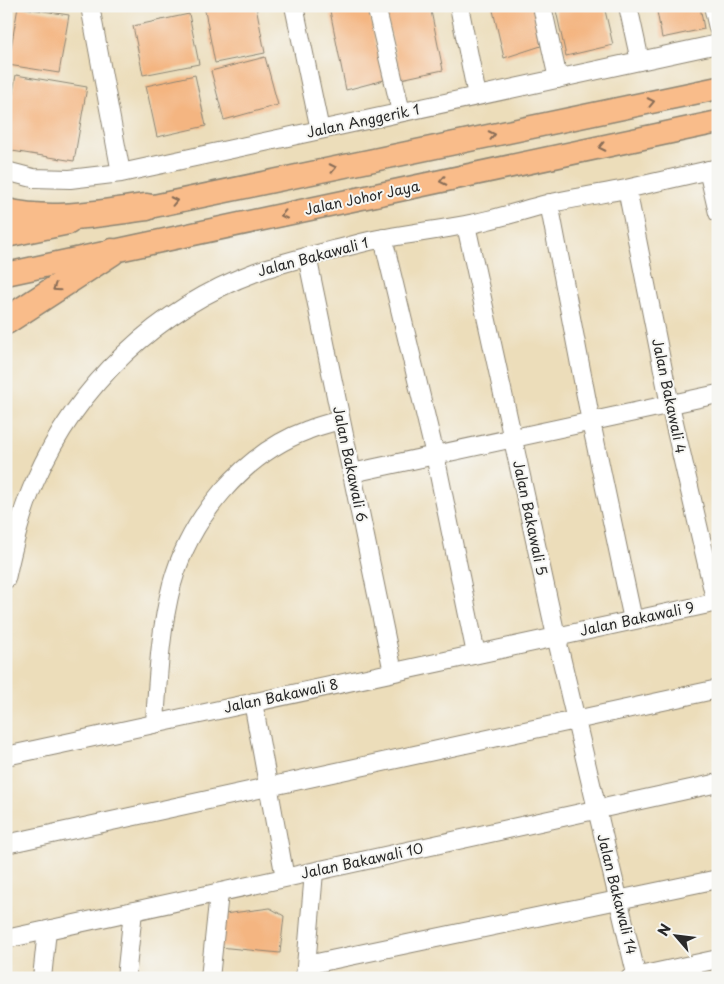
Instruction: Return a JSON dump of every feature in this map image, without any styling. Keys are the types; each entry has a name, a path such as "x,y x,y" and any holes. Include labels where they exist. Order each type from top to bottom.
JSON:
{"highway":[{"path":"6,212 26,217 63,218 147,207"},
{"path":"6,321 112,252"}],"main road":[{"path":"6,236 718,88"},
{"name":"Jalan Johor Jaya","path":"6,274 718,122"}],"street":[{"path":"90,6 121,173"},
{"path":"294,6 320,130"},
{"path":"376,6 401,112"},
{"path":"459,6 477,96"},
{"path":"542,6 558,79"},
{"path":"628,6 640,61"},
{"path":"713,6 718,28"},
{"name":"Jalan Anggerik 1","path":"6,172 33,178 70,179 121,173 718,44"},
{"path":"713,169 718,212"},
{"name":"Jalan Bakawali 1","path":"6,579 22,516 34,481 51,448 71,417 112,364 162,322 189,305 256,272 307,256 383,238 466,225 549,203 627,189 713,169"},
{"name":"Jalan Bakawali 4","path":"627,189 670,405 717,602"},
{"path":"549,203 590,422 633,620"},
{"name":"Jalan Bakawali 5","path":"466,225 556,636 597,810"},
{"path":"383,238 435,455 476,654"},
{"name":"Jalan Bakawali 6","path":"307,256 393,672"},
{"path":"352,474 718,394"},
{"path":"155,723 159,653 166,612 182,555 196,529 225,488 261,456 282,442 307,430 340,420"},
{"name":"Jalan Bakawali 9","path":"556,636 717,602"},
{"name":"Jalan Bakawali 8","path":"6,756 556,636"},
{"path":"6,844 718,689"},
{"path":"253,702 285,878"},
{"name":"Jalan Bakawali 10","path":"6,939 718,783"},
{"name":"Jalan Bakawali 14","path":"597,810 620,900 635,977"},
{"path":"314,872 306,972 718,879"},
{"path":"210,978 218,893"},
{"path":"126,978 133,911"},
{"path":"42,978 46,930"},
{"path":"635,977 718,960"}],"building":[{"path":"6,6 13,6 14,8 6,14"},
{"path":"204,6 256,6 265,53 215,63"},
{"path":"329,6 368,6 384,80 346,90"},
{"path":"384,6 430,6 443,70 401,79"},
{"path":"492,6 533,6 541,46 504,58"},
{"path":"555,6 604,6 613,45 566,56"},
{"path":"656,6 700,6 704,29 662,38"},
{"path":"18,7 69,15 59,73 8,65"},
{"path":"189,14 199,64 143,75 133,26"},
{"path":"265,57 278,105 224,120 211,71"},
{"path":"16,75 87,87 74,161 6,150 6,131"},
{"path":"195,75 206,126 157,137 146,86"},
{"path":"270,908 284,916 280,953 219,947 224,914"}]}
